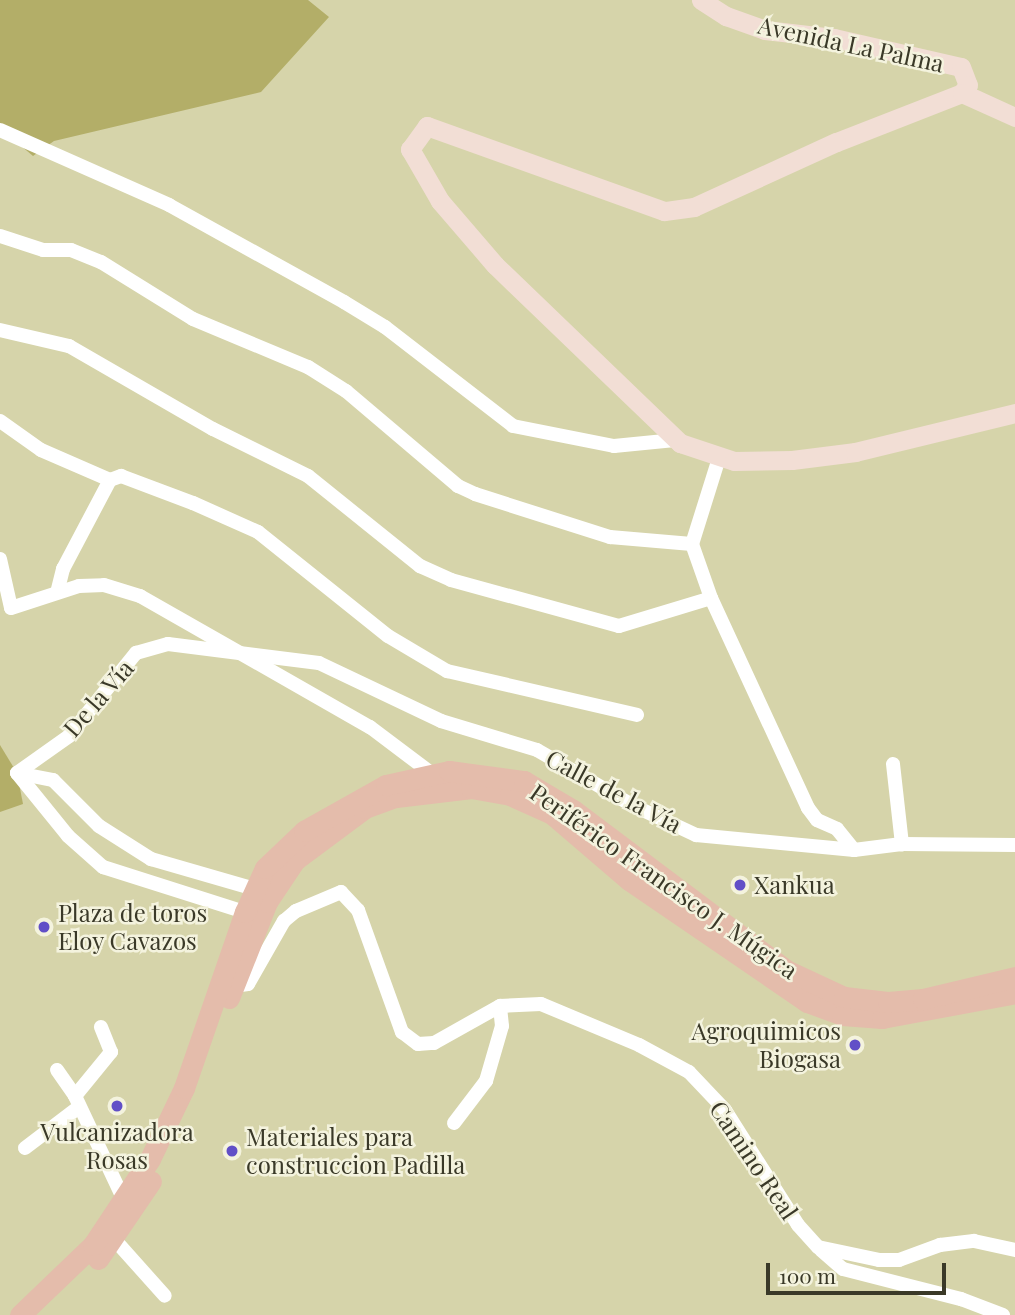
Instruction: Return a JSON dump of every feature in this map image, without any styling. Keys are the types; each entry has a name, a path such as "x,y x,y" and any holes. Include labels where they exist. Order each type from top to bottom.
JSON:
{"main road":[{"name":"Periférico Francisco J. Múgica","path":"20,1315 93,1245 171,1120 245,912 255,889 277,855 329,814 386,785 431,773 485,774 524,781 573,810 786,970 835,994 867,1001 923,999 1015,977"},
{"name":"Periférico Francisco J. Múgica","path":"43,1315 114,1239 183,1122 267,902 295,860 365,808 396,797 471,788 510,794 552,814 629,880 807,1002 842,1015 882,1018 1015,993"}],"street":[{"name":"Avenida La Palma","path":"701,0 726,16 765,30 834,38 961,67 968,85 962,93 1015,117"},
{"path":"962,93 836,142 694,207 664,211 427,126 410,149 440,201 495,265 675,440 719,458 792,460 855,452 1015,413"},
{"path":"0,130 169,205 344,302 385,327 513,426 614,446 675,440"},
{"path":"0,236 43,250 71,250 101,262 193,319 308,367 346,391 458,486 475,495 610,537 692,544"},
{"path":"0,330 69,346 213,429 308,476 420,566 451,580 619,626 710,598"},
{"path":"0,421 41,450 110,480 121,477 258,532 388,636 447,671 637,715"},
{"path":"719,458 692,544 710,598 808,808 817,820 837,829 854,850"},
{"path":"58,589 63,569 110,480"},
{"path":"0,559 11,608 58,589 104,585 140,596 229,650 370,727 431,773"},
{"name":"De la Vía","path":"17,773 69,736 136,653 169,644 229,650"},
{"name":"Calle de la Vía","path":"229,650 320,663 441,721 537,750 632,805 696,835 854,850 902,844 1015,845"},
{"path":"893,764 902,844"},
{"path":"17,773 53,780 99,825 151,859 255,889"},
{"path":"17,773 68,836 103,867 245,912"},
{"name":"Camino Real","path":"234,986 248,984 284,921 296,911 341,892 358,909 402,1032 418,1044 434,1043 500,1006 541,1004 639,1045 689,1072 724,1110 798,1225 843,1269 961,1299 1003,1315"},
{"path":"454,1122 486,1081 502,1026 500,1006"},
{"path":"25,1148 77,1101 111,1052 110,1040 101,1027"},
{"path":"57,1070 77,1101 123,1198"},
{"path":"114,1239 165,1296"},
{"path":"818,1247 878,1260 900,1260 940,1245 974,1241 1015,1250"}],"shaded area":[{"path":"0,0 308,0 329,17 261,92 54,141 33,156 0,128"},
{"path":"0,745 17,773 23,804 0,812"}],"place":[{"name":"Xankua","path":"740,885"},
{"name":"Plaza de toros Eloy Cavazos","path":"44,927"},
{"name":"Agroquimicos Biogasa","path":"855,1045"},
{"name":"Vulcanizadora Rosas","path":"117,1106"},
{"name":"Materiales para construccion Padilla","path":"232,1151"}]}
